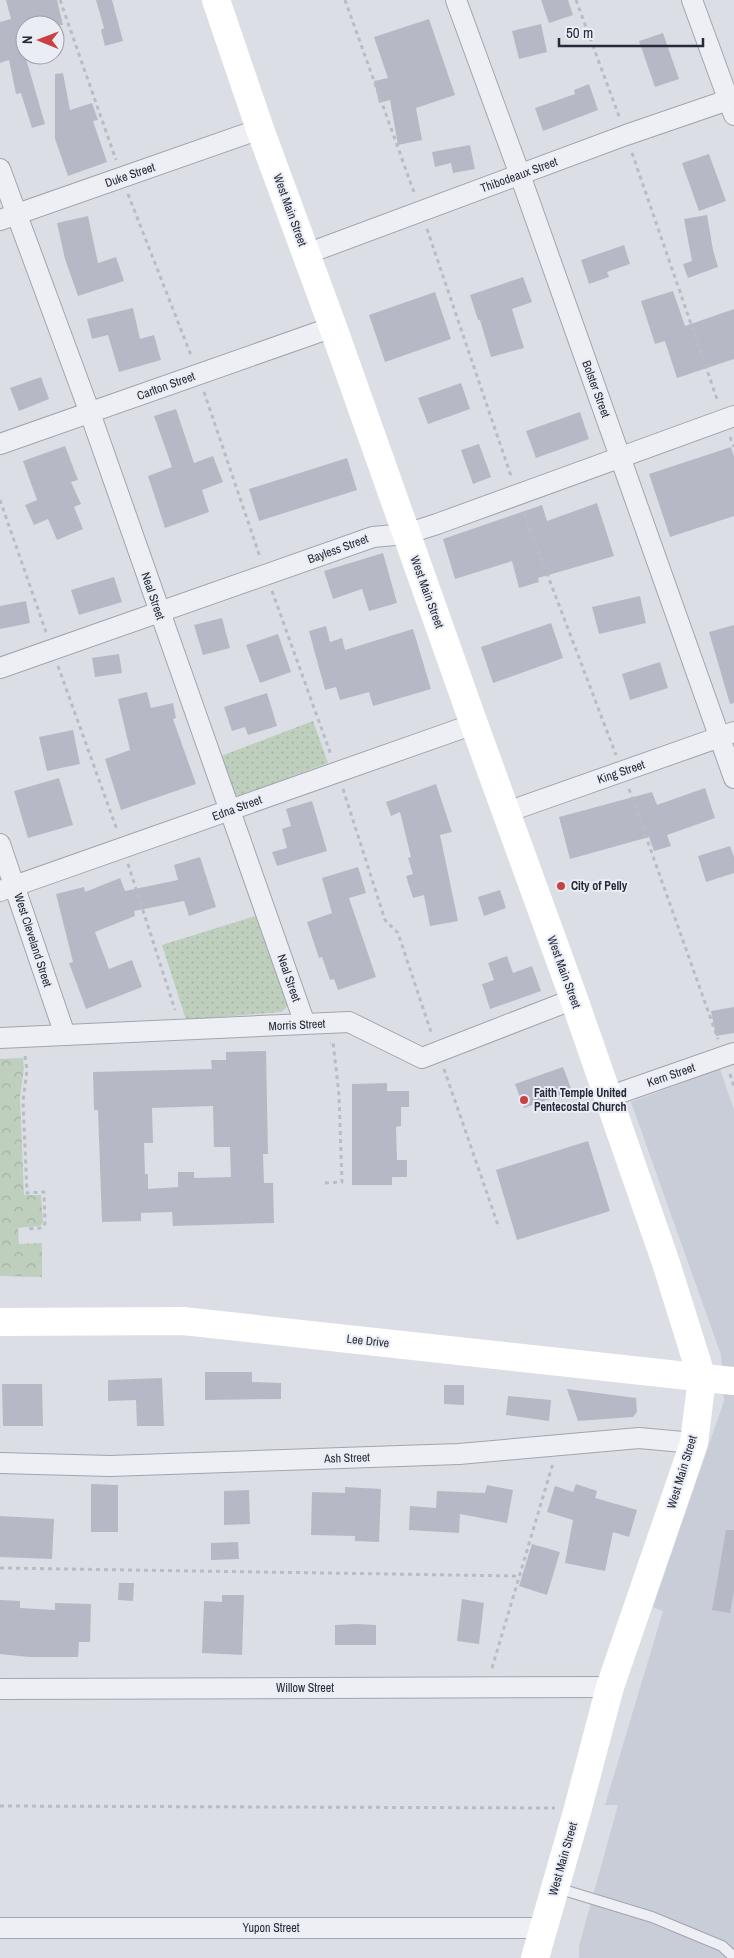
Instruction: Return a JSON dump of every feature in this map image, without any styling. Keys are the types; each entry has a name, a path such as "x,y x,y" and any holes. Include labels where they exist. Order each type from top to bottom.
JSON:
{"main road":[{"name":"West Main Street","path":"216,0 260,129 574,999 666,1263 702,1378 694,1443 610,1687 535,1958"},
{"name":"Lee Drive","path":"0,1322 183,1321 734,1381"}],"street":[{"name":"Bolster Street","path":"456,0 621,459 727,735 734,778"},
{"path":"692,0 732,104"},
{"name":"Thibodeaux Street","path":"306,254 626,135 732,104"},
{"name":"Duke Street","path":"8,217 260,129"},
{"name":"Neal Street","path":"0,169 8,217 90,413 305,1024"},
{"name":"Carlton Street","path":"0,444 333,327"},
{"name":"Bayless Street","path":"0,668 373,537 406,534 517,496 729,418"},
{"name":"Edna Street","path":"8,889 474,724"},
{"name":"King Street","path":"507,812 727,735"},
{"name":"West Cleveland Street","path":"0,844 8,889 65,1036"},
{"name":"Morris Street","path":"0,1038 349,1022 422,1058 574,999"},
{"name":"Kern Street","path":"608,1097 729,1054"},
{"name":"Ash Street","path":"0,1463 110,1466 459,1454 638,1438 694,1443"},
{"name":"Willow Street","path":"0,1689 610,1687"},
{"name":"Yupon Street","path":"0,1928 543,1928"}],"lane":[{"path":"555,1887 652,1917 722,1946 734,1957"}],"path":[{"path":"60,0 122,177 198,374 266,575 337,772 385,920 398,933 499,1228"},
{"path":"345,0 421,211 517,496 729,1054 734,1087"},
{"path":"576,0 729,418 734,447"},
{"path":"0,500 123,848 182,1030"},
{"path":"324,1044 333,1042 339,1095 342,1182 325,1183"},
{"path":"25,1055 27,1070 23,1100 27,1193 44,1192 45,1223 42,1228 26,1229"},
{"path":"486,1687 558,1446"},
{"path":"0,1568 519,1576"},
{"path":"0,1806 578,1808"}],"shaded area":[{"path":"720,1069 734,1110 734,1958 579,1958 579,1946 618,1805 605,1805 663,1611 653,1607 724,1401 721,1355 631,1102"}],"green space":[{"path":"313,721 328,763 236,797 221,756"},
{"path":"258,915 289,1001 286,1008 281,1012 186,1020 162,945"},
{"path":"23,1058 24,1068 20,1097 24,1195 41,1195 43,1222 40,1226 18,1228 19,1244 42,1243 42,1277 0,1276 0,1059"}],"building":[{"path":"6,0 57,0 61,15 15,15 15,65 28,65 45,124 32,128 21,93 16,94 9,60 0,63 0,22 11,19"},
{"path":"96,0 112,0 123,41 105,46 101,30 104,28"},
{"path":"541,0 568,0 573,15 549,23"},
{"path":"429,19 455,95 416,108 422,140 398,145 390,100 379,103 374,81 388,78 374,37"},
{"path":"541,24 547,52 519,59 512,31"},
{"path":"663,33 679,79 655,87 639,41"},
{"path":"63,73 70,110 92,103 98,120 93,121 107,162 68,176 55,139 55,74"},
{"path":"589,84 598,110 543,131 535,108 575,94 574,90"},
{"path":"470,145 475,169 453,173 451,163 435,167 432,152"},
{"path":"709,154 726,201 699,211 682,163"},
{"path":"707,215 718,267 688,278 683,264 692,261 684,219"},
{"path":"88,216 98,263 116,257 124,281 78,296 65,259 57,223"},
{"path":"624,245 630,264 607,272 609,277 589,284 581,260"},
{"path":"523,277 532,302 512,309 524,348 491,357 470,295"},
{"path":"673,291 685,326 734,309 734,359 677,378 665,341 655,344 641,301"},
{"path":"435,292 451,339 385,362 369,315"},
{"path":"133,308 140,339 154,335 161,360 119,372 108,335 92,339 87,319"},
{"path":"41,377 49,399 19,411 10,388"},
{"path":"461,383 470,409 428,424 418,398"},
{"path":"176,409 194,463 213,456 223,482 202,490 209,512 165,528 148,476 172,467 154,416"},
{"path":"580,412 589,439 536,458 526,431"},
{"path":"479,444 491,477 473,484 461,450"},
{"path":"65,446 78,480 71,482 81,504 74,507 83,529 57,540 48,519 34,525 25,505 37,500 23,461"},
{"path":"731,447 734,457 734,516 670,537 649,474"},
{"path":"347,458 357,490 259,521 249,489"},
{"path":"597,503 614,556 538,578 539,582 519,588 512,561 455,579 443,539 542,505 547,521"},
{"path":"383,553 397,603 369,611 362,589 333,599 324,571"},
{"path":"114,577 122,602 79,615 71,590"},
{"path":"640,596 646,623 599,634 592,607"},
{"path":"26,601 30,623 0,629 0,606"},
{"path":"222,618 230,648 203,655 194,625"},
{"path":"551,623 563,658 493,683 481,647"},
{"path":"734,625 734,703 730,704 709,632"},
{"path":"326,626 330,642 342,638 345,650 413,629 431,689 373,706 369,692 340,700 336,687 325,690 309,631"},
{"path":"278,634 291,672 260,683 246,645"},
{"path":"119,654 122,673 95,677 92,658"},
{"path":"660,662 668,688 630,700 622,674"},
{"path":"147,692 151,708 173,703 176,718 173,719 196,784 121,810 105,759 130,750 118,699"},
{"path":"267,693 277,726 248,735 245,727 232,731 224,707"},
{"path":"73,730 80,764 47,771 39,737"},
{"path":"59,778 73,825 28,838 14,791"},
{"path":"436,784 452,832 440,835 458,921 430,926 424,895 413,898 406,876 413,874 408,858 411,857 400,812 391,816 386,802"},
{"path":"705,788 715,818 667,835 671,846 654,851 649,837 570,859 559,817 652,792 657,805"},
{"path":"312,801 327,851 277,866 272,852 287,848 282,829 291,826 286,809"},
{"path":"730,846 734,857 734,873 706,882 698,856"},
{"path":"200,857 216,907 189,916 184,901 134,911 135,916 95,932 109,969 132,960 142,987 86,1009 69,963 73,962 56,894 84,887 85,892 120,878 125,891 178,880 174,865"},
{"path":"358,867 366,893 349,898 376,977 338,990 334,979 330,980 322,957 319,958 307,922 332,913 322,878"},
{"path":"500,890 506,908 484,916 478,897"},
{"path":"507,956 513,973 532,966 541,991 490,1009 482,984 494,980 488,963"},
{"path":"734,1007 734,1033 716,1036 711,1011"},
{"path":"266,1051 268,1154 263,1154 264,1183 273,1183 274,1223 173,1226 172,1212 141,1213 141,1221 102,1222 98,1110 94,1110 93,1072 212,1069 211,1060 226,1060 226,1052","holes":["213,1106 214,1147 230,1147 231,1177 194,1178 194,1172 178,1172 178,1187 148,1189 148,1174 145,1174 144,1143 153,1143 152,1108"]},
{"path":"563,1067 572,1091 524,1108 515,1084"},
{"path":"387,1083 387,1091 409,1091 409,1107 401,1107 401,1126 396,1127 397,1160 407,1160 407,1177 392,1177 392,1185 352,1185 352,1084"},
{"path":"588,1141 610,1211 517,1240 496,1170"},
{"path":"205,1372 252,1372 252,1382 281,1383 281,1399 205,1400"},
{"path":"162,1378 164,1426 137,1426 136,1400 108,1401 108,1380"},
{"path":"2,1384 42,1384 43,1426 3,1426"},
{"path":"444,1385 464,1385 464,1405 444,1404"},
{"path":"567,1389 636,1398 637,1412 633,1417 578,1421"},
{"path":"508,1396 551,1400 549,1421 506,1415"},
{"path":"91,1484 118,1485 118,1532 91,1532"},
{"path":"576,1484 597,1491 595,1498 637,1510 629,1537 613,1532 605,1571 565,1563 573,1520 547,1512 555,1486 573,1492"},
{"path":"487,1485 513,1490 507,1523 460,1514 459,1533 409,1530 410,1506 436,1508 437,1491 485,1493"},
{"path":"345,1487 381,1489 379,1542 355,1541 355,1536 311,1535 312,1492 345,1493"},
{"path":"249,1490 250,1524 224,1525 224,1491"},
{"path":"0,1516 54,1519 52,1559 0,1557"},
{"path":"726,1530 734,1530 734,1591 730,1613 712,1610"},
{"path":"238,1542 239,1559 211,1560 211,1543"},
{"path":"532,1544 560,1552 547,1595 519,1586"},
{"path":"119,1583 134,1583 133,1601 118,1600"},
{"path":"222,1595 244,1595 242,1655 202,1653 204,1601 222,1602"},
{"path":"462,1599 484,1603 479,1644 457,1641"},
{"path":"0,1600 20,1601 20,1608 55,1610 55,1603 91,1604 90,1642 79,1642 78,1657 29,1657 0,1654"},
{"path":"335,1625 376,1625 376,1645 335,1645"}],"place":[{"name":"City of Pelly","path":"561,886"},
{"name":"Faith Temple United Pentecostal Church","path":"524,1100"}]}
